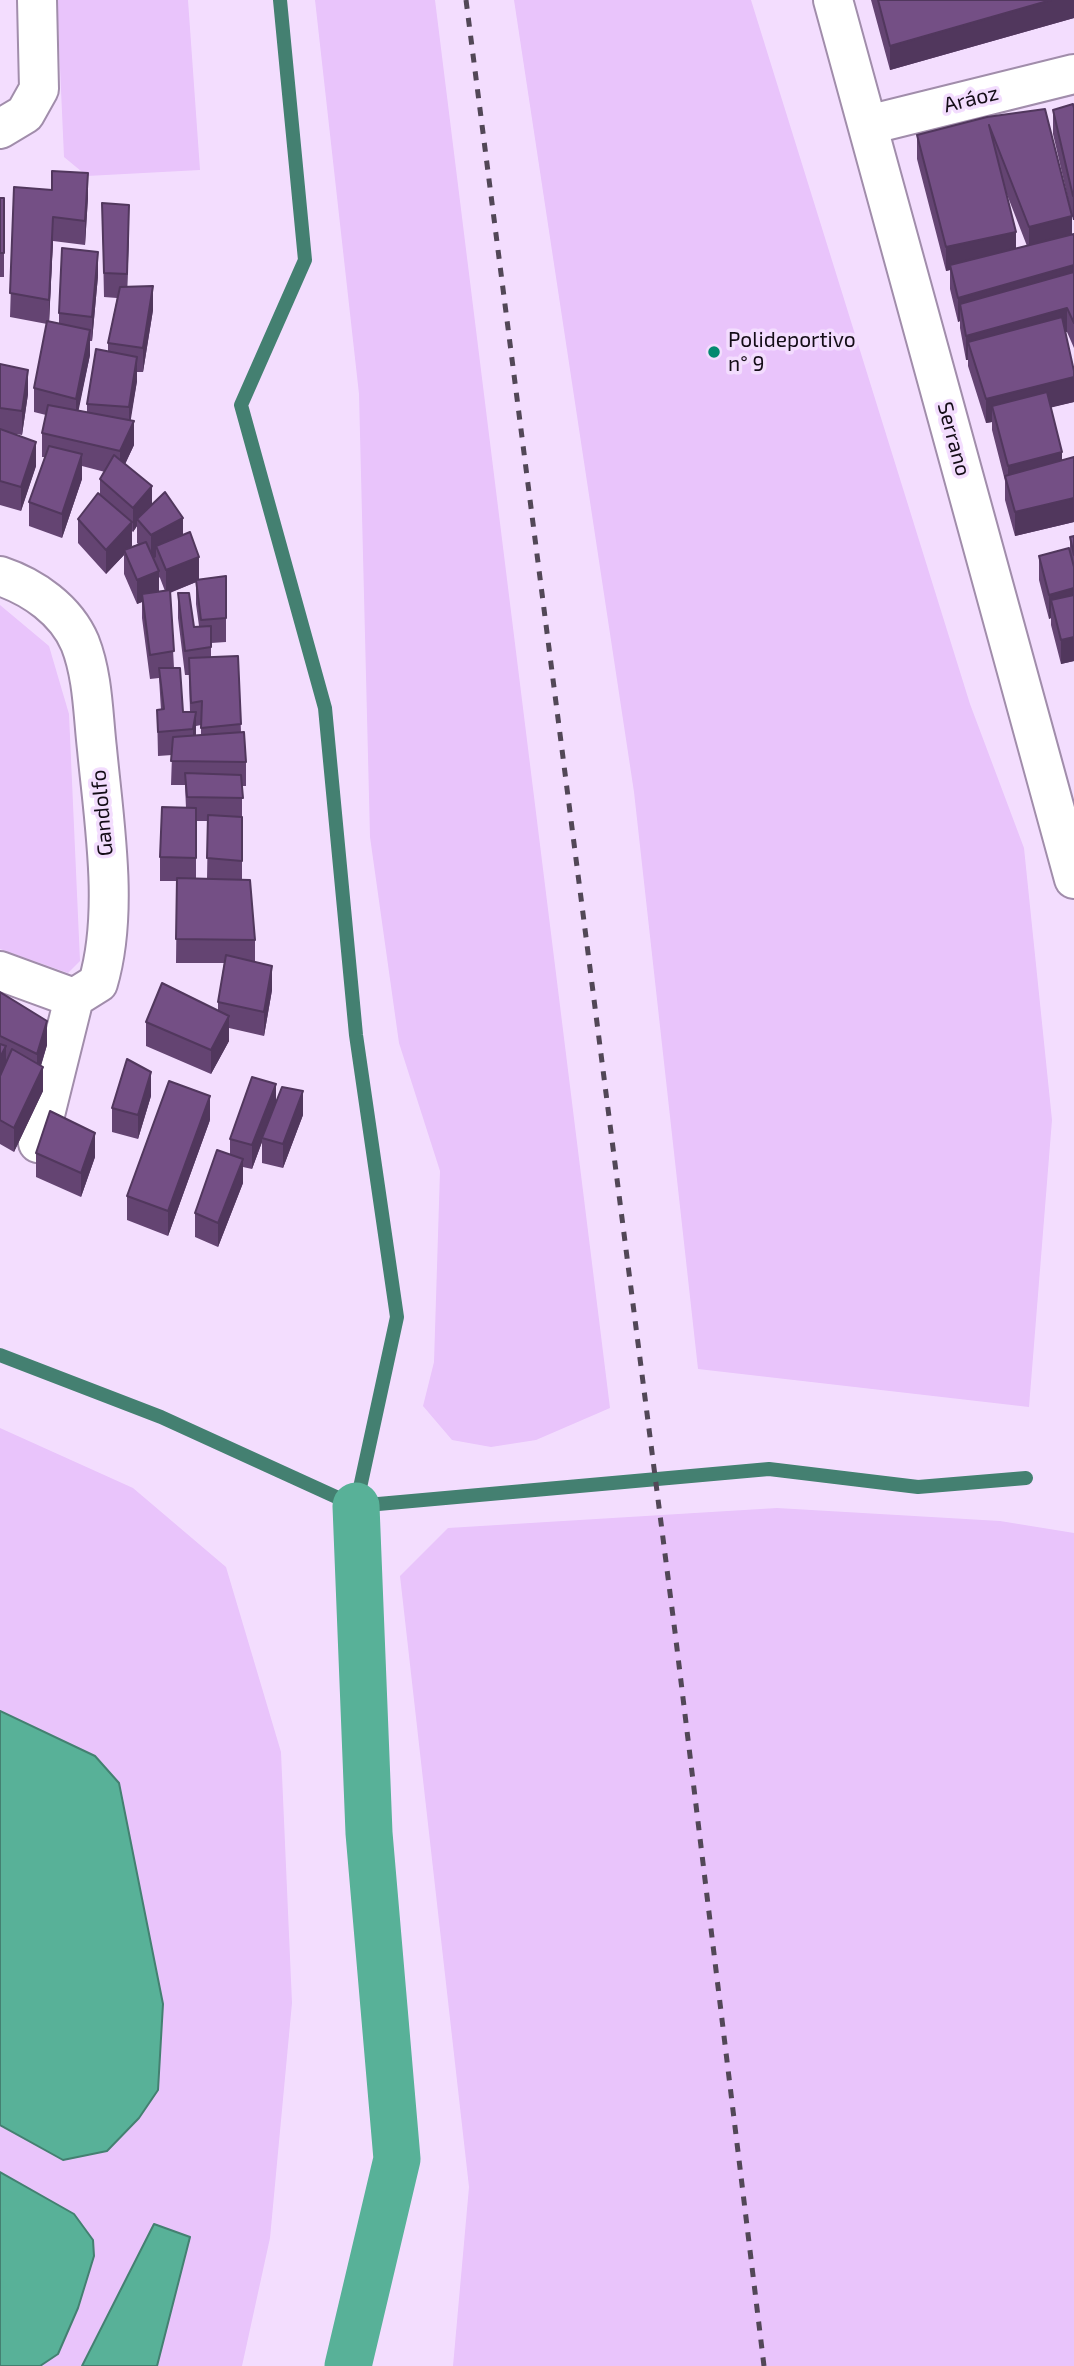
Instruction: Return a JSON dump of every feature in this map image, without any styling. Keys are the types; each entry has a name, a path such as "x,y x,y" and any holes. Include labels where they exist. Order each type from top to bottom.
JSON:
{"street":[{"path":"0,129 25,114 38,89 37,0"},
{"name":"Serrano","path":"833,0 1074,879"},
{"name":"Aráoz","path":"868,125 1074,74"},
{"name":"Gandolfo","path":"0,576 43,598 64,617 80,643 90,681 107,852 106,957 98,983 74,998"},
{"path":"1,974 74,998 38,1143"}],"shaded area":[{"path":"57,0 188,0 200,170 87,176 64,157"},
{"path":"315,0 435,0 610,1408 536,1440 491,1447 452,1440 423,1406 434,1362 440,1171 399,1043 370,837 359,394"},
{"path":"514,0 751,0 970,704 1024,848 1052,1120 1029,1407 698,1369 634,792"},
{"path":"0,605 49,646 69,714 80,961 68,973 0,949"},
{"path":"0,1428 133,1488 226,1567 281,1752 292,2003 270,2238 242,2366 0,2366"},
{"path":"777,1508 1000,1521 1074,1533 1074,2366 453,2366 469,2187 400,1576 448,1528"},
{"path":"0,1711 95,1756 119,1783 163,2004 158,2090 139,2118 107,2151 63,2160 0,2125"},
{"path":"0,2172 74,2214 93,2240 94,2256 78,2308 58,2354 40,2366 0,2366"},
{"path":"154,2224 190,2237 157,2366 82,2366"}],"building":[{"path":"878,0 1051,0 890,46"},
{"path":"1073,104 1074,108 1074,196 1053,110"},
{"path":"1045,109 1072,216 1029,227 989,125 1016,232 946,247 917,135 987,117"},
{"path":"52,171 88,173 85,221 53,217 49,300 10,293 14,187 52,190"},
{"path":"0,198 4,198 4,253 0,253"},
{"path":"102,203 129,205 127,274 104,273"},
{"path":"1074,234 1074,265 958,298 950,265"},
{"path":"62,248 98,252 92,317 59,313"},
{"path":"1074,272 1074,323 1067,308 966,336 960,304"},
{"path":"153,286 143,348 108,343 120,287"},
{"path":"1062,317 1074,377 986,399 968,342"},
{"path":"47,321 90,330 76,399 34,388"},
{"path":"96,349 137,357 129,407 87,404"},
{"path":"0,364 28,370 22,411 0,408"},
{"path":"1047,392 1062,452 1008,466 992,406"},
{"path":"48,405 134,421 120,451 42,433"},
{"path":"0,429 36,442 21,487 0,481"},
{"path":"49,446 82,454 62,514 29,502"},
{"path":"114,455 152,486 133,508 100,479"},
{"path":"1074,457 1074,498 1015,512 1005,476"},
{"path":"165,492 183,518 151,535 137,519"},
{"path":"98,493 132,522 106,550 78,519"},
{"path":"190,532 199,557 166,570 156,546"},
{"path":"1074,536 1074,555 1070,537"},
{"path":"146,542 159,571 137,580 124,550"},
{"path":"1069,548 1074,567 1074,588 1049,595 1039,556"},
{"path":"226,576 226,618 201,620 196,580"},
{"path":"170,590 174,651 150,655 142,594"},
{"path":"178,593 189,593 194,627 211,626 211,647 185,651"},
{"path":"1074,595 1074,637 1061,640 1051,600"},
{"path":"238,656 241,724 201,728 202,701 191,703 189,658"},
{"path":"159,668 180,668 183,712 196,712 193,729 158,732 157,710 164,709"},
{"path":"244,732 246,762 171,761 173,737"},
{"path":"185,773 241,775 243,798 187,797"},
{"path":"162,807 196,808 196,858 160,857"},
{"path":"208,815 242,817 242,861 207,858"},
{"path":"177,878 250,880 255,940 176,939"},
{"path":"226,955 272,966 264,1012 218,1002"},
{"path":"162,983 229,1016 211,1050 146,1022"},
{"path":"0,992 47,1021 37,1054 0,1036"},
{"path":"0,1044 6,1046 0,1057"},
{"path":"12,1049 43,1067 14,1128 0,1120 0,1076"},
{"path":"127,1059 151,1072 138,1115 112,1108"},
{"path":"252,1077 276,1084 252,1145 230,1139"},
{"path":"169,1081 210,1096 168,1211 127,1196"},
{"path":"282,1087 303,1091 283,1144 262,1138"},
{"path":"50,1111 95,1133 81,1173 36,1153"},
{"path":"217,1150 243,1159 218,1223 195,1213"}],"waterway":[{"path":"280,0 305,260 241,405 325,708 356,1035 397,1317 356,1506"},
{"path":"0,1355 161,1417 356,1506 769,1469 918,1487 1026,1478"},
{"path":"348,2366 397,2159 369,1833 356,1506"}],"railway":[{"path":"466,0 675,1632 764,2366"}],"place":[{"name":"Polideportivo n° 9","path":"714,352"}]}
